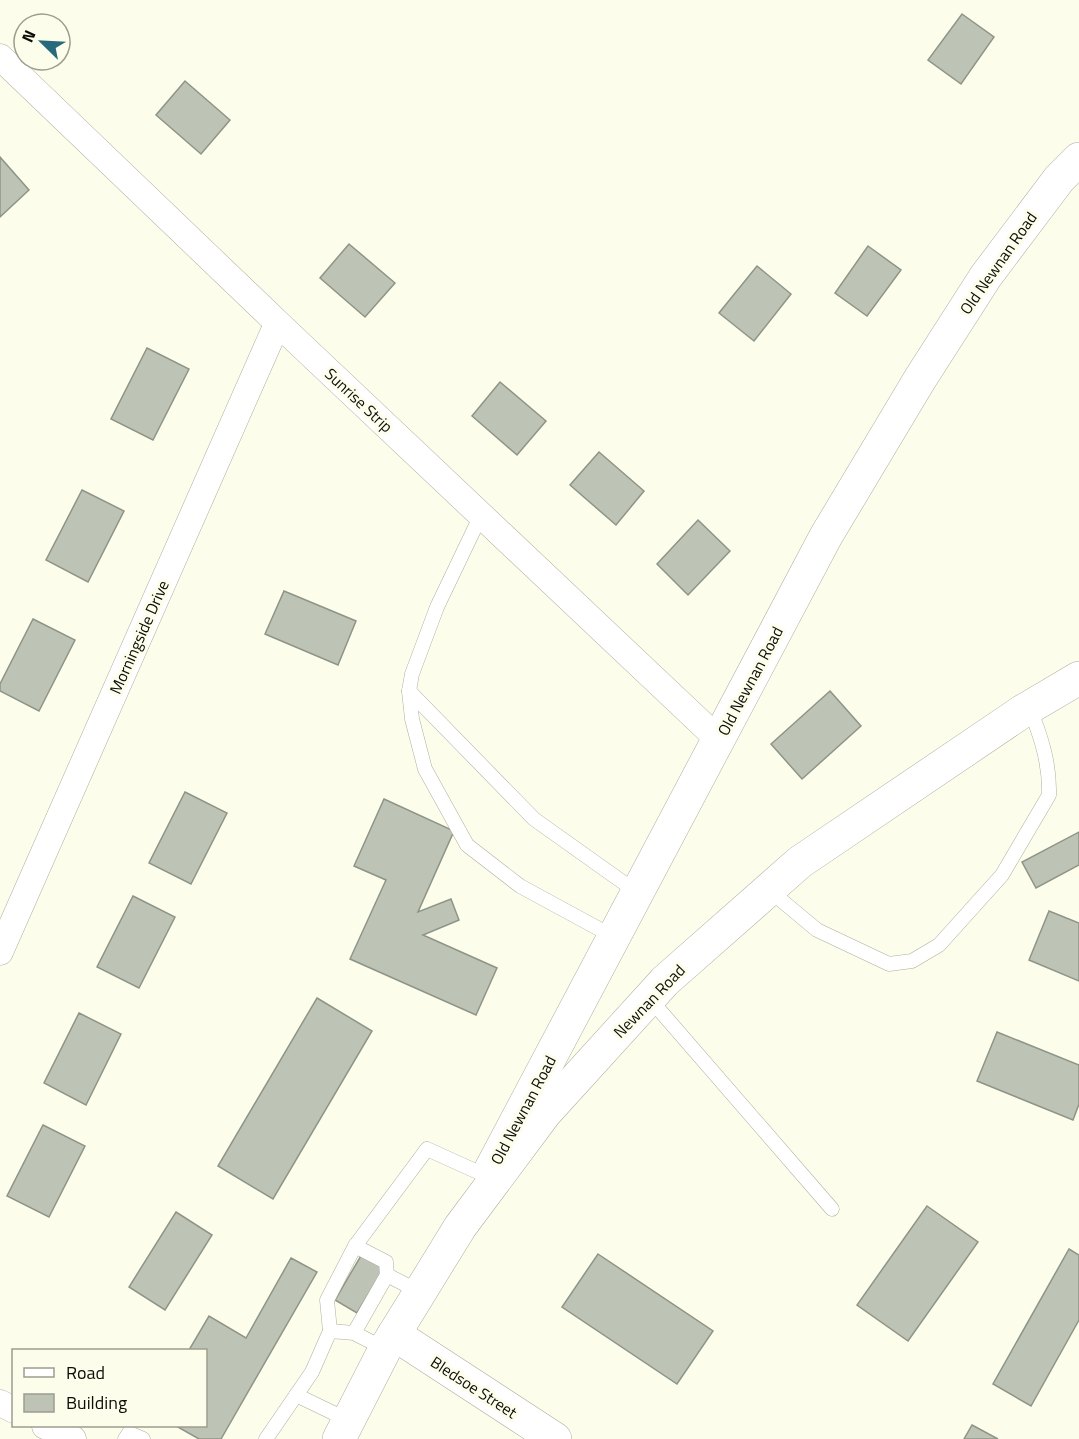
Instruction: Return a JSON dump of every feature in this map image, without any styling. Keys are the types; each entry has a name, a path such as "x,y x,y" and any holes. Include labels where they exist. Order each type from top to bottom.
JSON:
{"street":[{"name":"Sunrise Strip","path":"0,57 719,740"},
{"name":"Old Newnan Road","path":"491,1178 826,536 920,379 986,276 1059,179 1079,159"},
{"name":"Morningside Drive","path":"0,952 274,332 285,330"},
{"name":"Newnan Road","path":"344,1429 389,1342 491,1178 545,1113 665,981 800,862 1029,707 1079,678"},
{"name":"Bledsoe Street","path":"389,1342 555,1439"},
{"path":"49,1427 73,1439"}],"lane":[{"path":"481,515 437,607 412,674 409,691 412,719 425,769 467,845 520,886 615,937"},
{"path":"409,691 534,819 638,893"},
{"path":"769,890 817,930 890,964 912,961 939,945 1002,875 1049,795 1050,781 1043,743 1029,707"},
{"path":"649,998 832,1209"},
{"path":"266,1439 312,1372 330,1331 327,1300 356,1246 427,1149 491,1178"},
{"path":"354,1333 387,1275 386,1262 356,1246"},
{"path":"387,1275 420,1292"},
{"path":"330,1331 354,1333 389,1342"},
{"path":"296,1395 344,1429"},
{"path":"125,1439 129,1433 143,1439"}],"building":[{"path":"962,14 994,37 961,84 928,60"},
{"path":"185,81 230,120 201,154 156,115"},
{"path":"0,157 29,190 0,217"},
{"path":"349,244 395,283 365,317 320,278"},
{"path":"868,246 901,270 867,316 835,293"},
{"path":"757,266 791,294 754,341 719,313"},
{"path":"147,348 189,369 153,440 111,419"},
{"path":"500,382 546,421 517,455 472,416"},
{"path":"599,452 644,491 616,525 570,485"},
{"path":"82,490 124,511 88,582 46,560"},
{"path":"698,520 730,551 688,595 657,564"},
{"path":"284,591 356,621 338,665 265,634"},
{"path":"33,619 75,640 39,711 0,691 0,684"},
{"path":"830,691 861,726 802,779 771,744"},
{"path":"185,792 227,813 191,884 149,863"},
{"path":"384,799 454,831 418,912 451,899 459,920 423,935 497,968 476,1015 350,959 386,880 354,866"},
{"path":"1079,832 1079,865 1036,888 1022,862"},
{"path":"133,896 175,917 139,988 97,967"},
{"path":"1049,911 1079,923 1079,981 1029,960"},
{"path":"317,998 372,1031 273,1199 218,1166"},
{"path":"79,1013 121,1034 86,1105 44,1083"},
{"path":"997,1032 1079,1065 1079,1104 1073,1120 977,1081"},
{"path":"43,1125 85,1146 49,1217 7,1196"},
{"path":"927,1206 978,1242 908,1341 857,1305"},
{"path":"176,1212 212,1235 165,1310 129,1287"},
{"path":"1069,1249 1079,1255 1079,1320 1031,1406 993,1384"},
{"path":"362,1254 384,1268 357,1313 335,1300"},
{"path":"598,1254 713,1331 677,1384 562,1307"},
{"path":"291,1258 317,1272 221,1439 199,1439 178,1427 207,1427 207,1349 190,1349 209,1316 246,1338"},
{"path":"972,1425 998,1439 964,1439"}]}
